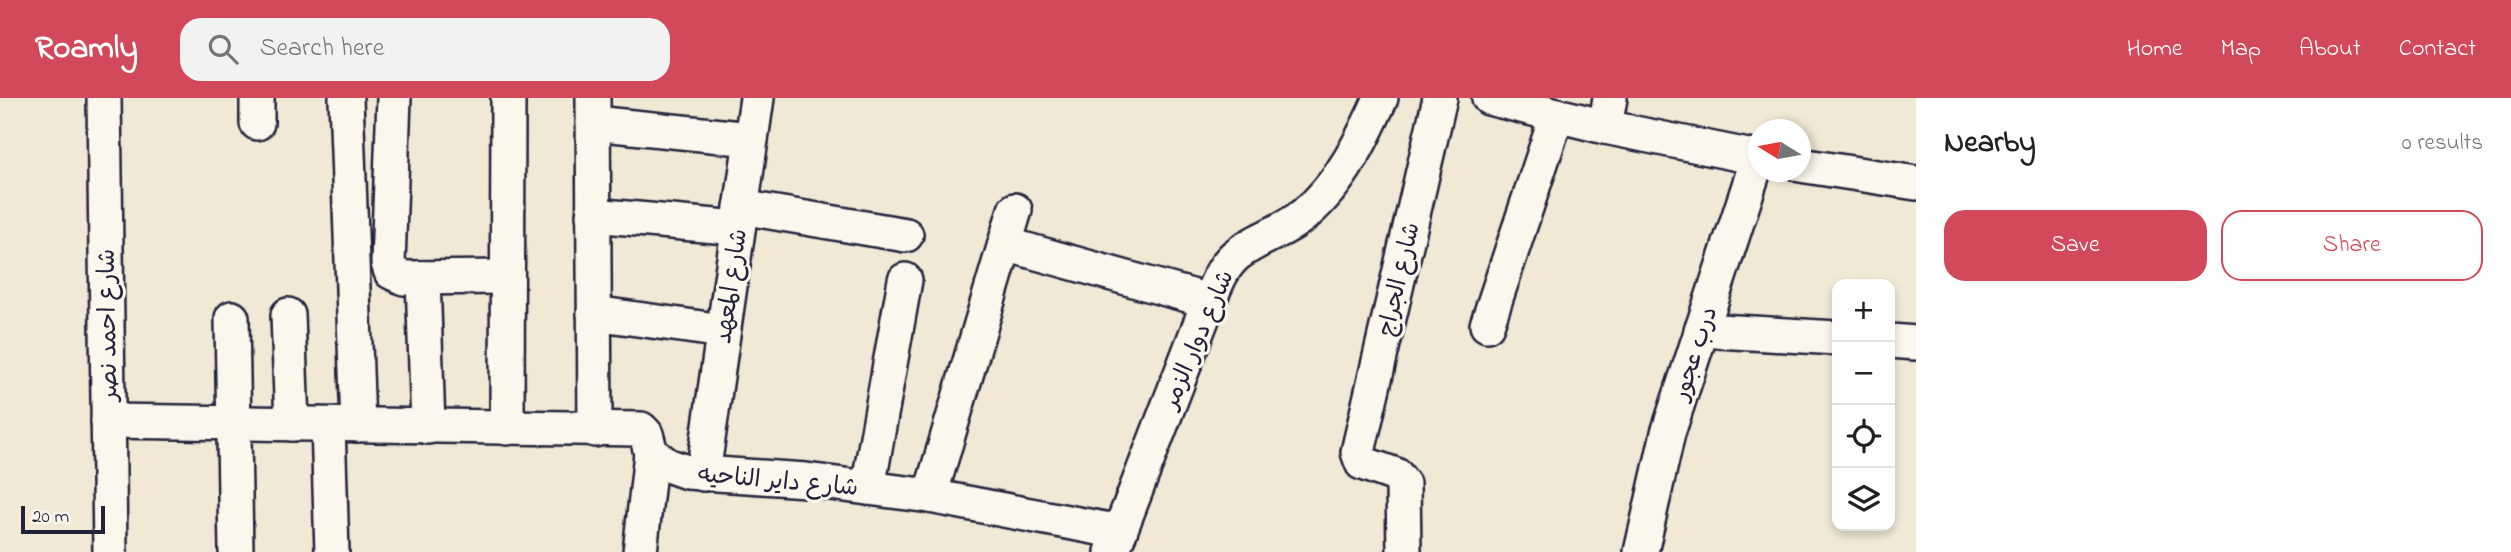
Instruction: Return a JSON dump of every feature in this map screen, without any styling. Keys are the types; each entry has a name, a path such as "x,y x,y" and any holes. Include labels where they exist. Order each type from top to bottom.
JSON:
{"street":[{"name":"شارع احمد نصر","path":"104,98 110,552"},
{"path":"332,552 343,425 346,98"},
{"path":"394,98 388,263 391,272 399,277 507,277"},
{"path":"507,428 508,98"},
{"name":"شارع المعهد","path":"703,474 757,98"},
{"name":"شارع دوار الزمر","path":"1116,542 1222,271 1235,256 1280,232 1305,214 1331,187 1350,159 1381,98"},
{"name":"شارع الجراج","path":"1404,552 1403,484 1396,475 1360,460 1359,447 1440,98"},
{"path":"1489,98 1557,115 1608,112 1748,155"},
{"path":"595,430 593,111 751,139"},
{"path":"1487,325 1557,115"},
{"path":"1811,167 1916,183"},
{"name":"درب عجور","path":"1641,552 1668,433 1750,182"},
{"path":"930,496 1015,210"},
{"path":"593,215 740,217 906,235"},
{"path":"1005,244 1209,301"},
{"path":"423,278 428,427"},
{"path":"868,488 905,281"},
{"path":"594,313 723,331"},
{"path":"288,315 292,424"},
{"path":"232,318 236,552"},
{"path":"1701,330 1832,338"},
{"path":"1895,341 1916,343"},
{"name":"شارع داير الناحيه","path":"108,421 643,430 651,453 674,468 703,474 806,481 930,496 1116,542"},
{"path":"640,552 651,453"}]}
